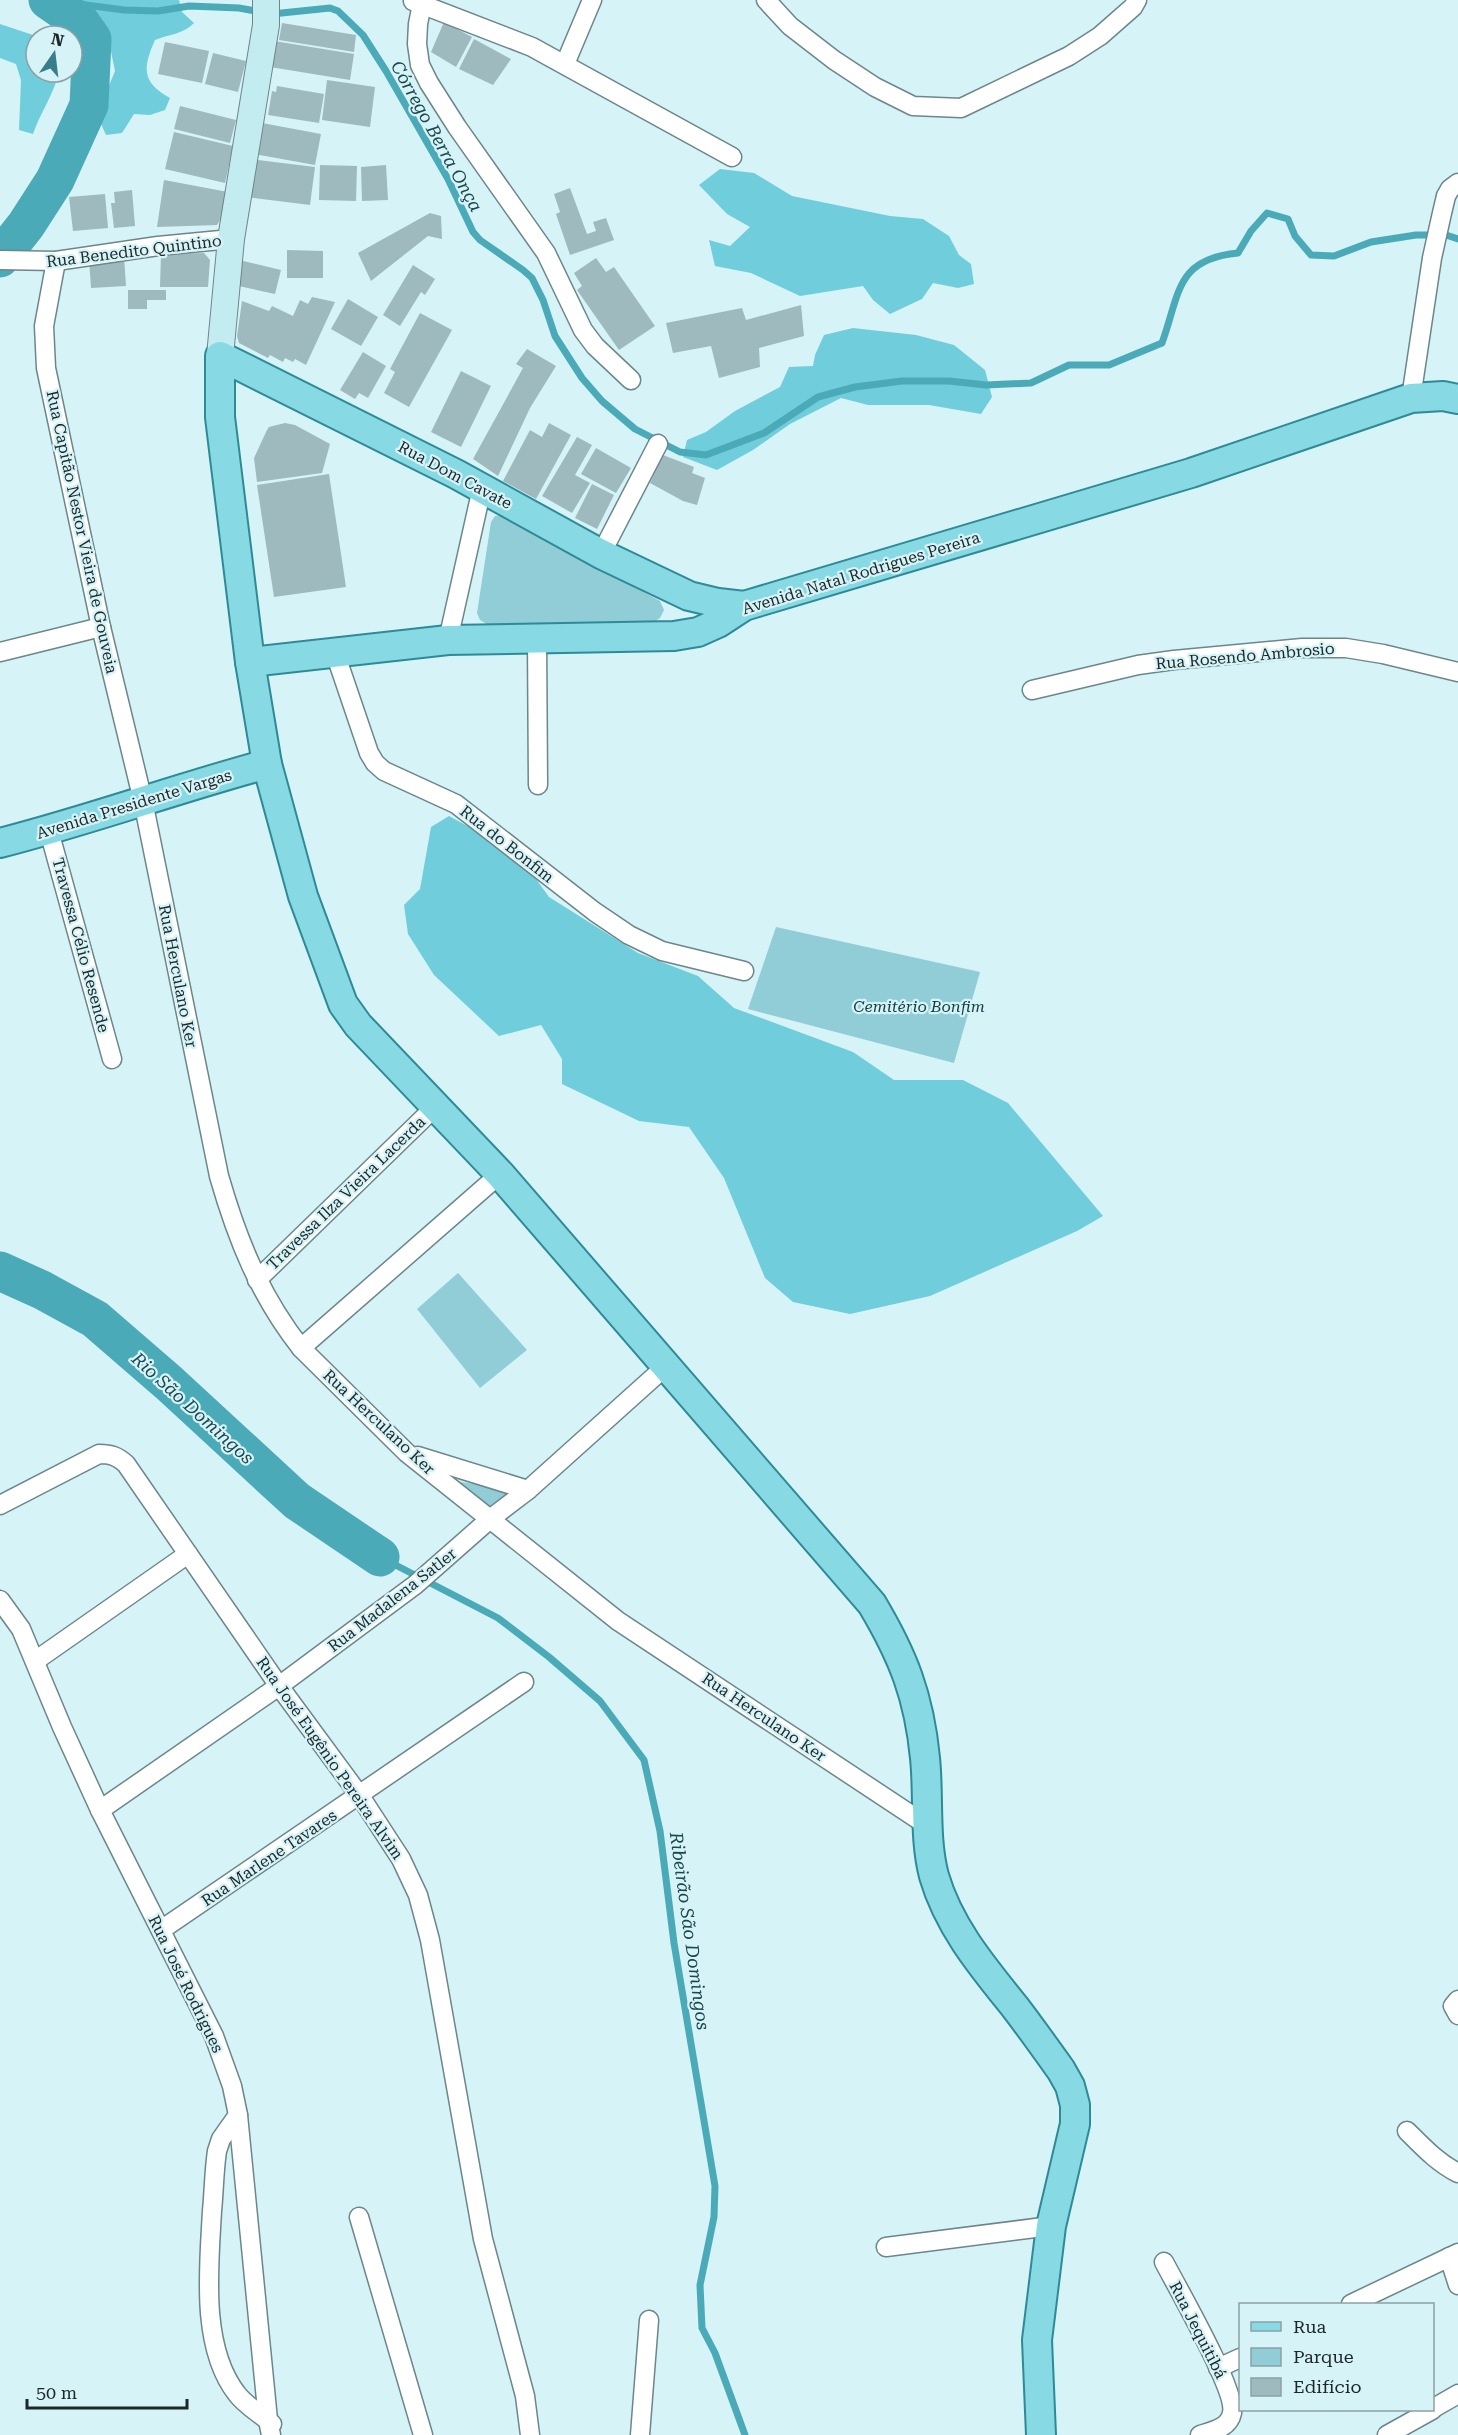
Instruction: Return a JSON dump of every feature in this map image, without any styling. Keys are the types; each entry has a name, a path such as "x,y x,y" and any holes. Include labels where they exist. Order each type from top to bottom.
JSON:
{"main road":[{"path":"266,8 231,239 220,356 220,417 250,662 267,764 303,896 343,1004 354,1019 500,1174 872,1604 895,1644 911,1684 920,1719 934,1874 948,1913 967,1946 1061,2070 1070,2086 1075,2105 1075,2124 1070,2155 1051,2226 1037,2340 1041,2435"},
{"name":"Rua Dom Cavate","path":"220,356 482,488 601,554 689,596 744,606"},
{"name":"Avenida Natal Rodrigues Pereira","path":"250,662 448,640 644,637 698,632 718,623 744,606 1191,473 1411,399 1443,396 1458,399"},
{"path":"689,596 698,620 698,632"},
{"name":"Avenida Presidente Vargas","path":"0,843 49,831 267,764"}],"street":[{"path":"565,64 592,0"},
{"path":"766,0 790,26 834,60 875,87 913,106 961,108 1069,56 1100,36 1133,7 1137,0"},
{"path":"631,380 583,330 546,253 457,127 429,83 420,65 417,44 417,2 532,47 732,157"},
{"path":"1411,399 1432,258 1446,196 1450,189 1458,183"},
{"name":"Rua Benedito Quintino","path":"0,260 48,262 158,246 231,239"},
{"name":"Rua Capitão Nestor Vieira de Gouveia","path":"48,262 44,326 46,368 101,627 143,801"},
{"path":"601,554 658,444"},
{"path":"448,640 482,488"},
{"path":"0,652 101,627"},
{"path":"537,638 538,785"},
{"name":"Rua Rosendo Ambrosio","path":"1032,690 1156,662 1302,648 1346,648 1374,652 1458,672"},
{"name":"Rua do Bonfim","path":"335,653 369,753 384,771 456,804 595,912 629,935 662,951 744,972"},
{"name":"Rua Herculano Ker","path":"143,801 219,1176 231,1217 257,1280 287,1330 301,1348 407,1453 618,1621 928,1826"},
{"name":"Travessa Célio Resende","path":"49,831 112,1059"},
{"name":"Travessa Ilza Vieira Lacerda","path":"257,1280 436,1106"},
{"path":"301,1348 500,1174"},
{"name":"Rua Madalena Satler","path":"100,1810 279,1686 415,1585 490,1519 528,1490 665,1367"},
{"path":"407,1453 528,1490"},
{"name":"Rua José Eugênio Pereira Alvim","path":"0,1505 99,1454 118,1457 126,1464 279,1686 360,1796 401,1858 418,1895 433,1952 485,2248 525,2396 530,2435"},
{"path":"35,1661 188,1554"},
{"name":"Rua José Rodrigues","path":"0,1600 21,1629 100,1810 214,2036 232,2086 238,2115 269,2428"},
{"name":"Rua Marlene Tavares","path":"161,1930 524,1682"},
{"path":"1458,2000 1453,2006 1458,2015"},
{"path":"238,2115 221,2139 217,2151 207,2279 213,2335 229,2382 237,2396 269,2428 283,2435"},
{"path":"1407,2131 1447,2168 1458,2173"},
{"path":"359,2217 423,2435"},
{"path":"886,2247 1051,2226"},
{"path":"1353,2303 1453,2255 1458,2285"},
{"name":"Rua Jequitibá","path":"1164,2262 1229,2392 1233,2412 1222,2432 1200,2435"},
{"path":"640,2435 649,2320"},
{"path":"1218,2368 1239,2358"},
{"path":"1434,2408 1458,2394"},
{"path":"1387,2435 1429,2411"}],"green space":[{"path":"503,515 660,601 664,610 660,618 651,624 487,624 480,620 477,613 491,522 495,516"},
{"name":"Cemitério Bonfim","path":"776,927 980,972 954,1063 748,1009"},
{"path":"458,1273 527,1350 480,1388 417,1309"},
{"path":"448,1480 515,1490 493,1509"}],"shaded area":[{"path":"77,0 179,0 182,12 194,23 181,32 155,40 148,58 149,80 170,98 165,110 150,115 134,114 122,133 106,135 97,115 115,71 107,32"},
{"path":"0,24 24,32 24,84 55,84 33,134 19,130 21,80 16,64 0,58"},
{"path":"720,169 754,173 792,196 890,216 923,219 949,236 959,255 971,264 974,284 958,288 933,283 922,299 890,314 873,300 863,286 800,296 751,273 715,266 709,240 730,246 750,227 727,214 699,185"},
{"path":"853,328 916,335 954,345 985,370 992,397 981,414 929,405 868,405 841,398 790,424 753,450 717,470 683,457 687,440 706,432 735,411 780,387 789,367 813,366 824,335"},
{"path":"449,816 473,829 531,872 549,897 638,953 698,976 734,1008 853,1052 894,1080 963,1080 1008,1103 1103,1216 1077,1231 930,1296 850,1314 793,1302 765,1278 724,1178 689,1127 639,1121 562,1084 562,1059 541,1025 499,1036 434,975 408,934 404,905 420,889 431,827"}],"building":[{"path":"444,22 472,37 456,67 431,52"},
{"path":"282,23 356,35 354,52 279,40"},
{"path":"474,39 511,59 493,85 459,69"},
{"path":"274,41 354,54 350,80 270,67"},
{"path":"165,42 209,51 202,83 158,74"},
{"path":"213,53 246,61 238,92 205,84"},
{"path":"327,80 375,87 370,127 322,120"},
{"path":"277,86 324,94 319,123 268,115 272,91 276,92"},
{"path":"180,106 236,120 230,143 174,129"},
{"path":"262,123 321,134 315,165 254,154"},
{"path":"174,132 233,146 225,183 165,169"},
{"path":"251,159 315,167 310,205 247,197"},
{"path":"320,165 357,166 356,201 319,200"},
{"path":"386,165 388,200 362,201 361,167"},
{"path":"164,180 228,192 222,217 217,225 157,227"},
{"path":"570,188 587,234 596,231 593,222 606,218 614,240 570,255 556,214 560,212 554,194"},
{"path":"132,190 135,226 114,228 111,203 115,203 114,192"},
{"path":"105,194 108,228 73,231 69,197"},
{"path":"430,213 441,216 442,239 428,236 371,281 358,253"},
{"path":"287,250 323,251 323,278 287,278"},
{"path":"204,253 210,260 208,287 160,287 161,254"},
{"path":"124,256 126,286 91,288 89,259"},
{"path":"596,258 606,272 614,267 655,326 619,350 577,290 582,286 574,273"},
{"path":"239,260 281,270 275,294 234,285"},
{"path":"413,265 435,279 425,295 421,292 400,326 383,315"},
{"path":"128,290 166,290 166,300 147,300 147,309 128,309"},
{"path":"312,297 335,302 306,365 295,359 293,362 285,358 283,362 270,355 268,358 239,343 237,336 242,301 269,311 272,306 293,316 300,300 308,304"},
{"path":"348,299 378,317 361,346 331,329"},
{"path":"801,305 804,336 759,348 760,367 719,378 711,346 673,353 666,323 742,308 746,320"},
{"path":"420,313 452,330 409,407 384,393 395,372 390,369"},
{"path":"527,349 556,366 530,408 498,476 473,459 523,368 516,364"},
{"path":"363,352 386,366 368,398 359,393 355,399 340,390"},
{"path":"461,371 491,386 461,447 431,432"},
{"path":"285,423 295,425 330,444 322,473 257,482 254,458 267,430 269,427"},
{"path":"549,423 571,435 536,499 503,481 530,430 542,437"},
{"path":"577,437 592,445 575,475 590,483 572,513 542,496"},
{"path":"596,448 631,468 616,493 581,474"},
{"path":"663,455 694,467 692,473 705,478 697,505 683,501 650,483"},
{"path":"329,474 346,587 274,597 257,485"},
{"path":"592,484 614,495 597,529 575,518"}],"waterway":[{"name":"Córrego Berra Onça","path":"48,0 124,10 158,11 189,6 239,8 261,12"},
{"name":"Rio São Domingos","path":"0,258 26,225 55,180 89,105 92,39 80,22 48,0"},
{"name":"Córrego Berra Onça","path":"272,14 330,8 338,11 363,35 448,179 473,232 480,240 532,278 543,300 555,336 582,378 602,401 635,429 680,452 706,455 764,433 818,397 855,387 902,381 949,381 986,385 1031,383 1069,365 1109,365 1162,343 1177,295 1191,271 1202,263 1217,257 1238,253 1251,231 1267,213 1288,219 1295,236 1311,255 1334,256 1371,242 1416,235 1446,235 1458,239"},
{"name":"Rio São Domingos","path":"0,1271 42,1290 95,1319 169,1383 297,1501 380,1557"},
{"name":"Ribeirão São Domingos","path":"380,1557 498,1618 549,1657 600,1701 644,1760 660,1831 674,1943 715,2186 714,2217 700,2285 702,2328 715,2353 745,2435"}]}
